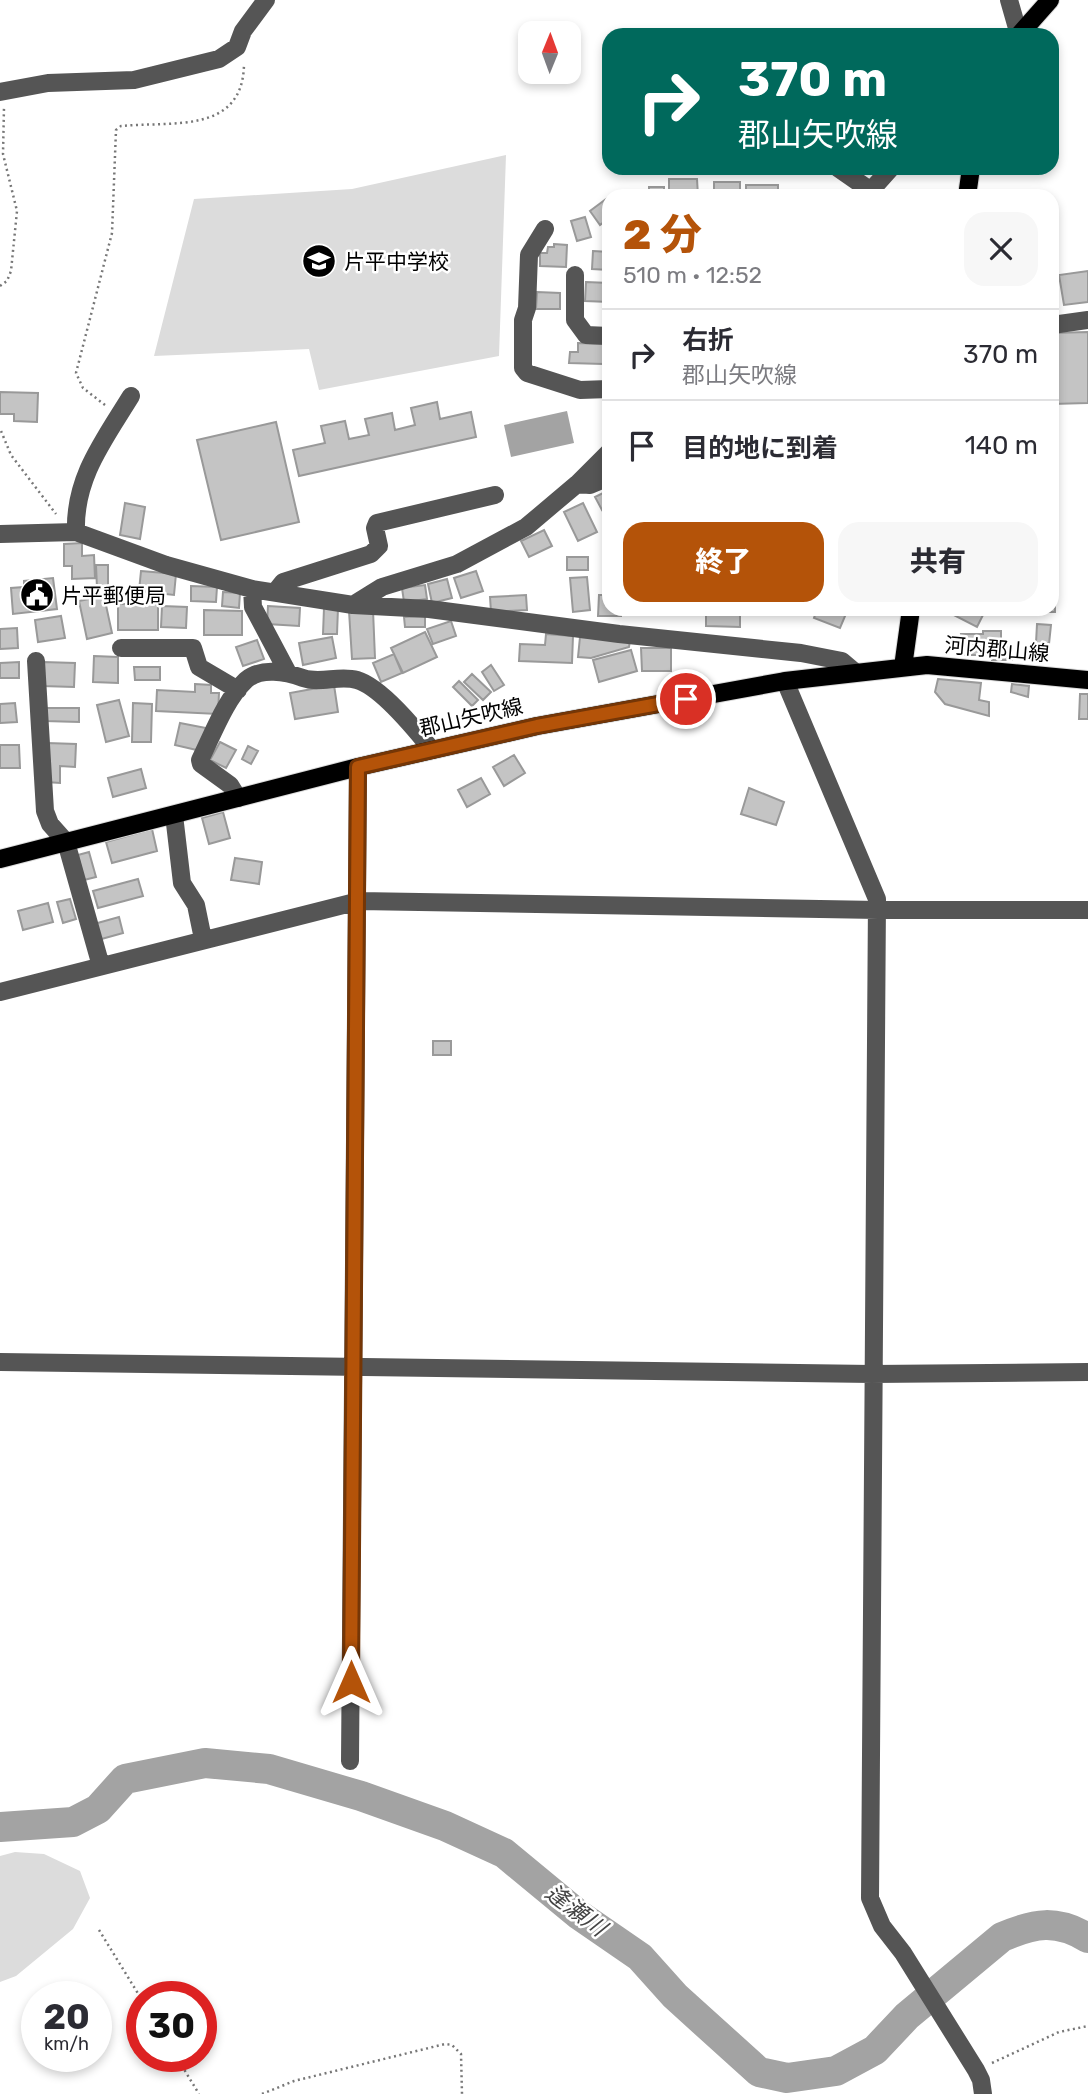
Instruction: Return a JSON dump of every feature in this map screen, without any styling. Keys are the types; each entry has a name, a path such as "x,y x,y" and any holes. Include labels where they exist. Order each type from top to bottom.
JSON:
{"main road":[{"path":"1025,28 1050,0"},
{"path":"903,667 910,616"},
{"name":"河内郡山線","path":"903,667 927,666 1088,680"},
{"name":"郡山矢吹線","path":"0,859 358,767 537,726 785,681 903,667"}],"street":[{"path":"1,91 48,83 134,79 219,59 237,47 243,30 266,0"},
{"path":"1009,0 1017,28"},
{"path":"846,175 863,189"},
{"path":"872,189 885,175"},
{"path":"545,229 529,255 527,308 523,320 523,368 527,373 580,390 602,389"},
{"path":"575,275 576,323 586,335 602,336"},
{"path":"1059,324 1088,320"},
{"path":"76,532 75,512 87,468 131,396"},
{"path":"353,605 382,587 457,564 526,527 602,459"},
{"path":"577,484 590,485 602,480"},
{"path":"275,593 283,583 372,554 379,546 375,528 377,523 495,495"},
{"path":"0,534 76,532 166,565 275,593 353,605 429,609 619,634 801,653 842,662 855,672"},
{"path":"252,589 253,607 288,673"},
{"path":"121,648 193,648 199,667 238,690"},
{"path":"36,661 45,811 50,824 66,842 101,966"},
{"path":"238,798 230,785 201,764 200,760 238,690 247,679 257,675 288,673 305,679 346,679 365,684 415,727 432,750"},
{"path":"785,681 877,899 878,910 872,1374 870,1898 881,1926 903,1954 976,2070 981,2080 982,2094"},
{"path":"350,1761 358,767"},
{"path":"174,815 182,883 196,905 203,939"},
{"path":"0,992 359,901 878,910 1088,910"},
{"path":"0,1362 872,1374 1088,1372"}],"path":[{"path":"119,415 76,380 114,221 114,136 121,125 193,122 231,106 238,99 244,72 243,56 237,47"},
{"path":"0,286 10,275 18,211 4,160 1,91"},
{"path":"1,431 12,455 56,513 58,531"},
{"path":"99,1930 130,1981"},
{"path":"976,2070 1059,2032 1088,2026"},
{"path":"262,2094 294,2081 445,2044 461,2054 462,2094"},
{"path":"186,2072 199,2094"}],"shaded area":[{"path":"506,155 499,356 319,390 309,349 154,356 194,199 352,189"},
{"path":"567,411 574,443 511,457 504,425"},
{"path":"15,1852 44,1854 80,1871 90,1898 73,1929 16,1976 0,1982 0,1856"}],"building":[{"path":"669,179 697,179 698,189 669,189"},
{"path":"714,182 740,182 740,189 714,189"},
{"path":"746,185 778,185 778,189 746,189"},
{"path":"602,202 602,223 600,225 590,211"},
{"path":"585,217 591,237 577,241 571,221"},
{"path":"554,244 567,245 566,267 540,266 540,253 547,253 548,247 554,247"},
{"path":"593,251 602,252 602,270 592,269"},
{"path":"1088,271 1088,302 1064,305 1059,275"},
{"path":"586,282 602,283 602,302 585,301"},
{"path":"537,292 560,293 560,309 536,309"},
{"path":"1088,332 1088,403 1059,404 1059,333"},
{"path":"578,343 602,344 602,364 569,363 570,352 578,352"},
{"path":"0,392 38,393 37,422 14,421 14,414 0,414"},
{"path":"437,402 440,419 471,412 476,437 299,476 293,450 325,443 321,426 345,421 349,439 369,435 365,419 392,413 395,430 415,425 411,408"},
{"path":"276,422 299,522 221,540 197,440"},
{"path":"602,494 602,510 595,497"},
{"path":"125,503 145,507 140,539 120,535"},
{"path":"583,503 597,532 578,541 564,512"},
{"path":"544,530 552,546 529,557 521,541"},
{"path":"82,543 82,556 94,555 95,578 72,579 72,566 64,566 64,544"},
{"path":"567,557 588,557 588,570 567,570"},
{"path":"96,565 108,565 108,588 97,588"},
{"path":"141,571 176,574 174,595 139,591"},
{"path":"476,571 483,591 461,598 454,578"},
{"path":"587,577 590,610 573,612 570,578"},
{"path":"53,578 57,609 13,614 11,588 24,587 24,581"},
{"path":"447,579 452,598 432,603 428,584"},
{"path":"425,585 427,599 404,602 402,588"},
{"path":"191,586 217,587 216,602 191,601"},
{"path":"223,592 240,593 239,608 222,606"},
{"path":"526,595 527,610 491,612 490,597"},
{"path":"599,595 602,595 602,616 598,616"},
{"path":"104,596 112,633 87,639 79,601"},
{"path":"118,604 158,604 158,630 118,630"},
{"path":"162,606 187,607 186,628 161,627"},
{"path":"268,606 300,608 299,626 267,624"},
{"path":"324,608 338,608 337,634 323,634"},
{"path":"204,610 242,611 242,635 204,635"},
{"path":"373,610 375,658 352,659 349,611"},
{"path":"61,616 65,638 38,642 35,620"},
{"path":"425,616 425,627 405,627 404,617"},
{"path":"706,616 740,616 740,627 706,626"},
{"path":"815,616 845,616 840,628"},
{"path":"956,616 982,616 977,627"},
{"path":"451,621 456,636 433,644 427,629"},
{"path":"1037,624 1051,625 1049,644 1036,643"},
{"path":"17,628 18,648 0,649 0,629"},
{"path":"983,631 1001,631 1001,644 1012,644 1012,660 992,660 992,655 964,655 961,634 983,634"},
{"path":"425,632 437,657 403,673 391,648"},
{"path":"546,634 573,636 572,663 519,661 520,644 545,645"},
{"path":"332,637 336,658 303,665 299,643"},
{"path":"580,637 630,640 629,647 591,658 578,657"},
{"path":"257,640 264,659 243,666 236,647"},
{"path":"641,648 671,648 671,671 642,671"},
{"path":"631,650 637,671 599,682 593,660"},
{"path":"394,654 402,673 381,682 373,663"},
{"path":"94,656 118,657 118,683 93,682"},
{"path":"19,662 19,678 0,678 0,663"},
{"path":"43,662 75,663 74,687 42,686"},
{"path":"491,665 504,685 494,691 482,672"},
{"path":"134,667 160,667 160,680 135,680"},
{"path":"472,674 491,692 483,700 464,682"},
{"path":"938,679 981,683 979,700 989,702 989,716 945,704 935,692"},
{"path":"459,681 478,700 472,706 453,687"},
{"path":"195,684 211,685 211,693 219,693 218,714 156,711 157,690 195,692"},
{"path":"1012,684 1029,686 1028,697 1011,692"},
{"path":"334,685 338,712 295,719 290,693"},
{"path":"1080,694 1088,694 1088,719 1079,719"},
{"path":"119,700 129,736 106,742 97,705"},
{"path":"15,703 17,722 0,723 0,704"},
{"path":"133,703 152,704 151,742 132,742"},
{"path":"46,708 79,708 79,722 45,721"},
{"path":"180,723 206,728 201,751 175,745"},
{"path":"220,742 236,750 226,768 210,760"},
{"path":"47,743 76,744 75,767 60,766 60,783 46,782"},
{"path":"0,745 19,745 20,768 0,768"},
{"path":"248,746 258,751 251,764 242,759"},
{"path":"514,755 525,773 504,786 493,767"},
{"path":"141,769 146,788 113,797 108,778"},
{"path":"481,778 490,794 467,807 458,790"},
{"path":"749,788 784,802 776,825 741,814"},
{"path":"223,812 230,838 209,844 202,818"},
{"path":"152,829 157,851 112,863 106,842"},
{"path":"89,852 96,877 84,880 78,855"},
{"path":"235,858 262,862 259,884 231,880"},
{"path":"138,879 143,896 98,908 93,891"},
{"path":"70,899 76,919 63,923 57,902"},
{"path":"48,903 53,922 23,930 18,911"},
{"path":"119,917 123,933 98,940 94,924"},
{"path":"433,1041 451,1041 451,1055 433,1055"}],"waterway":[{"name":"逢瀬川","path":"0,1827 73,1822 98,1809 125,1779 205,1763 269,1769 361,1796 445,1826 504,1853 579,1915 640,1957 675,1996 759,2072 787,2078 836,2071 875,2050 907,2016 1002,1937 1045,1925 1066,1928 1088,1938"}],"place":[{"name":"片平中学校","path":"319,261"},
{"name":"片平郵便局","path":"37,595"}],"route":[{"path":"351,1682 358,767 537,726 686,699"}]}
